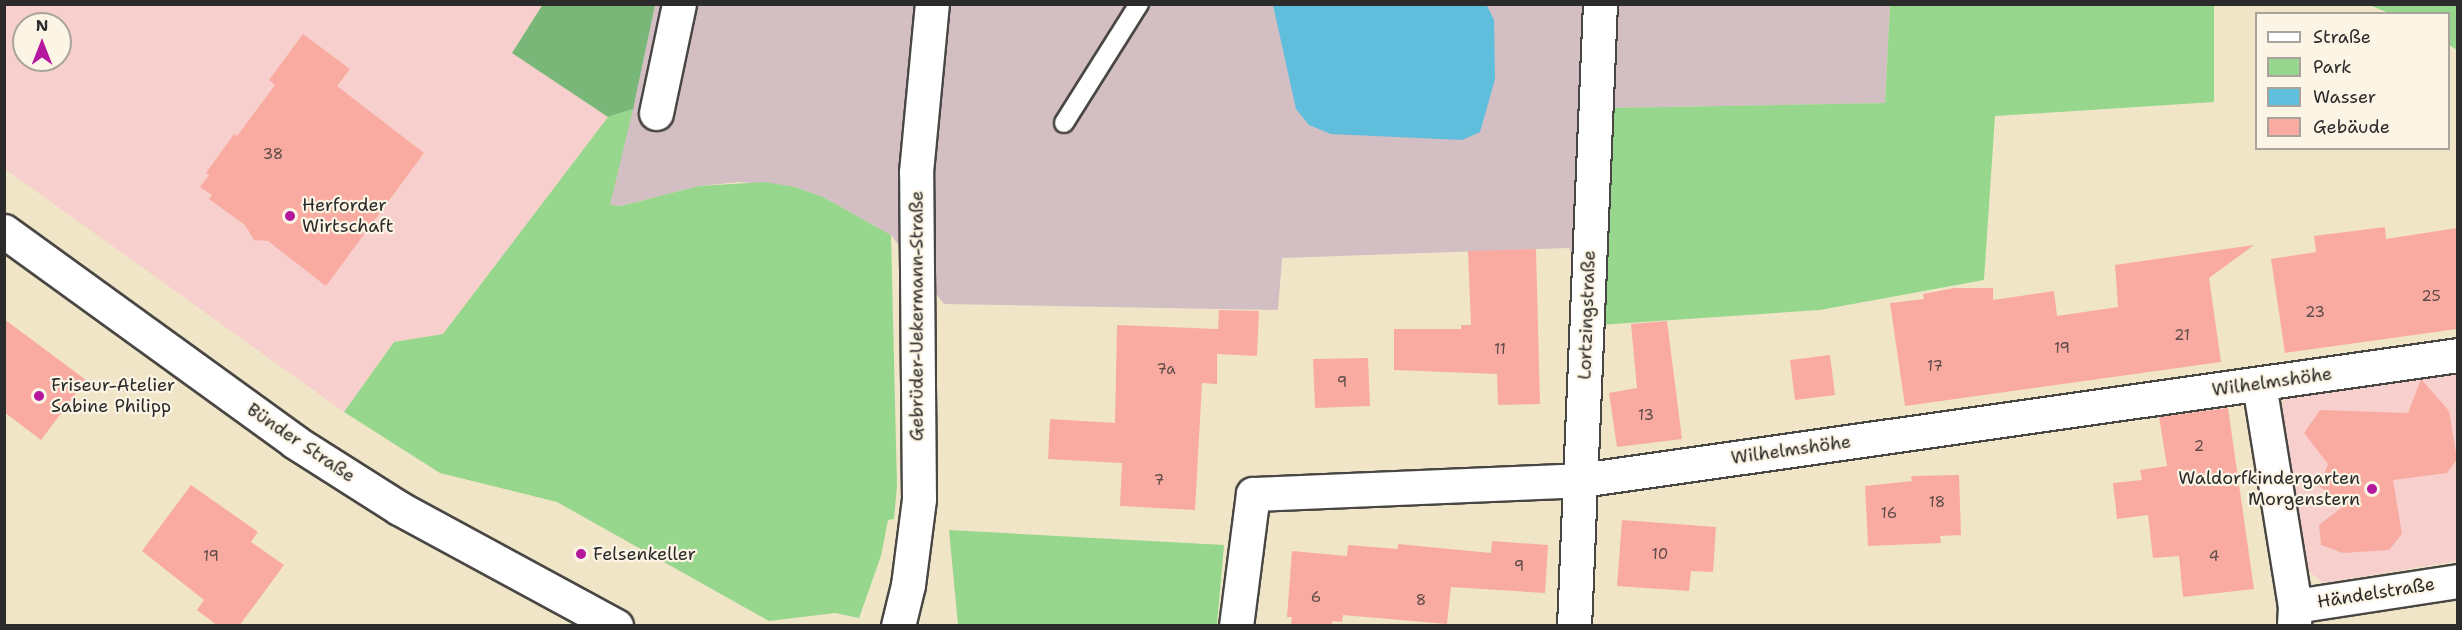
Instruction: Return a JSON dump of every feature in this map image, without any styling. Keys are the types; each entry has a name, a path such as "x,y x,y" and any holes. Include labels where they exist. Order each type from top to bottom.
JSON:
{"street":[{"path":"656,113 680,4"},
{"name":"Gebrüder-Uekermann-Straße","path":"898,626 908,585 919,500 916,172 932,4"},
{"name":"Lortzingstraße","path":"1574,626 1600,4"},
{"name":"Bünder Straße","path":"4,231 295,442 399,508 616,626"},
{"name":"Wilhelmshöhe","path":"1236,626 1253,494 1581,480 2457,355"},
{"path":"2259,384 2295,616"},
{"name":"Händelstraße","path":"2295,616 2457,581"}],"lane":[{"path":"1064,123 1139,4"}],"shaded area":[{"path":"5,5 543,5 513,53 608,117 443,334 394,342 344,412 5,169"},
{"path":"655,5 1890,5 1885,103 1605,108 1599,325 1569,248 1282,258 1278,310 944,304 891,235 823,197 795,187 740,182 699,186 621,206 610,205"},
{"name":"Waldorfkindergarten Morgenstern","path":"2457,372 2457,561 2323,583 2298,562 2274,417 2286,397"}],"green space":[{"path":"543,4 655,5 633,109 608,117 512,53"},
{"path":"1890,5 2214,5 2214,102 1995,116 1984,280 1820,310 1599,325 1605,108 1885,103"},
{"path":"2369,5 2457,5 2457,50 2450,46 2450,12 2386,12"},
{"path":"633,109 610,205 621,206 699,186 764,182 795,187 823,197 891,235 897,486 894,519 888,520 881,556 859,618 835,613 769,621 557,502 440,473 344,412 394,342 443,334 608,117"},
{"path":"949,530 1224,545 1217,625 958,625"}],"water":[{"path":"1273,5 1487,6 1494,20 1495,79 1480,132 1462,140 1331,134 1309,125 1296,109"}],"building":[{"path":"303,34 350,69 337,86 424,153 326,286 268,241 254,240 245,225 209,199 212,195 200,187 209,175 206,173 234,134 237,136 275,85 269,80"},
{"path":"2385,227 2386,239 2457,228 2457,329 2285,353 2271,259 2316,252 2314,236"},
{"path":"2254,245 2209,278 2221,362 1905,406 1890,303 1924,299 1923,294 1954,288 1993,288 1993,300 2054,291 2057,316 2118,307 2115,265"},
{"path":"1536,249 1540,404 1498,405 1497,374 1394,370 1394,329 1461,329 1461,325 1471,325 1468,251"},
{"path":"1219,310 1259,311 1257,356 1217,354 1217,384 1202,383 1195,510 1120,506 1122,463 1048,459 1050,419 1115,423 1117,325 1218,329"},
{"name":"Friseur-Atelier Sabine Philipp","path":"4,319 86,380 41,440 4,412"},
{"path":"1667,321 1682,439 1617,447 1609,393 1637,388 1631,324"},
{"path":"1830,355 1835,395 1795,400 1790,360"},
{"path":"1368,358 1370,406 1315,408 1313,359"},
{"path":"2421,379 2449,411 2457,459 2447,473 2393,480 2402,534 2389,550 2343,553 2321,545 2319,525 2345,505 2319,486 2328,464 2304,433 2320,410 2408,413"},
{"path":"2228,408 2254,589 2183,597 2179,556 2153,558 2148,515 2117,519 2113,483 2142,480 2140,470 2167,466 2159,417"},
{"path":"1959,475 1961,535 1940,536 1941,543 1868,546 1865,486 1912,481 1911,476"},
{"path":"191,485 258,532 251,542 284,565 239,626 218,626 197,610 204,600 142,551"},
{"path":"1622,520 1716,527 1713,572 1691,571 1689,591 1617,586"},
{"path":"1492,541 1548,545 1545,593 1451,587 1447,624 1343,615 1342,622 1332,621 1332,626 1291,626 1292,617 1287,617 1292,551 1347,556 1348,545 1398,549 1398,544 1491,553"}],"place":[{"name":"Herforder Wirtschaft","path":"290,216"},
{"name":"Friseur-Atelier Sabine Philipp","path":"39,396"},
{"name":"Waldorfkindergarten Morgenstern","path":"2372,489"},
{"name":"Felsenkeller","path":"581,554"}]}
